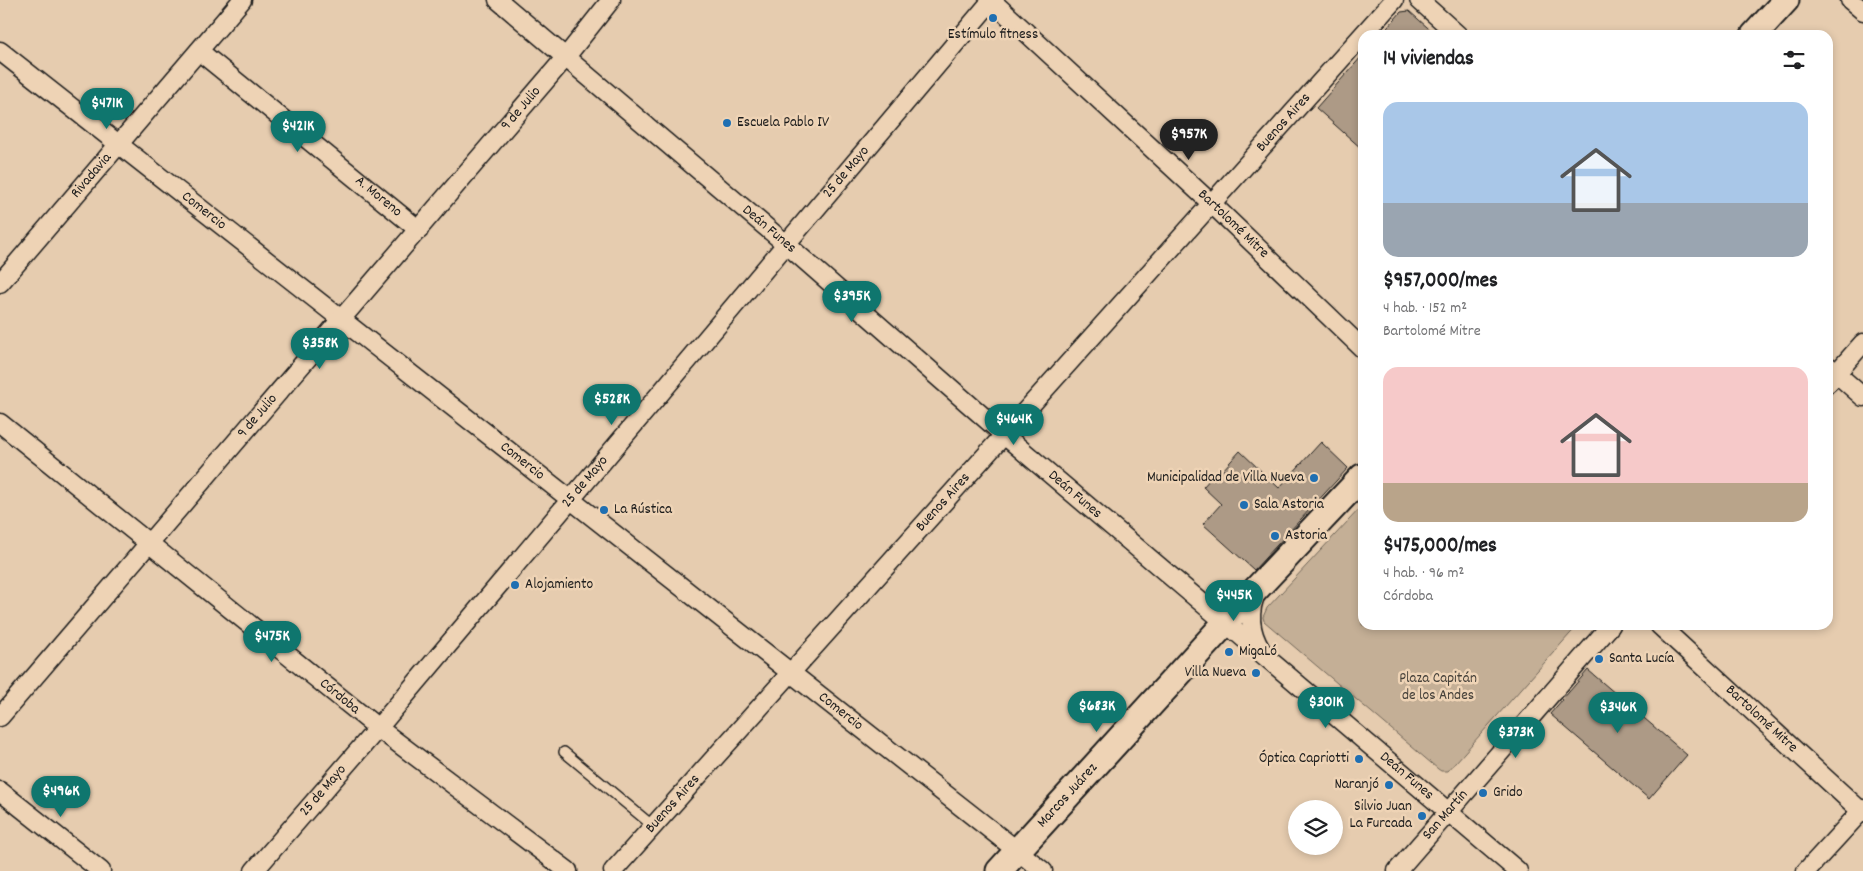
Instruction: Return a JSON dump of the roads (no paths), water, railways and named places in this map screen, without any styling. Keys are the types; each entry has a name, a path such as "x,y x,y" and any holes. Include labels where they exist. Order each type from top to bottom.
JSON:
{"main road":[{"path":"1759,30 1786,0"},
{"name":"Marcos Juárez","path":"999,871 1259,586 1358,481"}],"street":[{"name":"Rivadavia","path":"0,283 242,0"},
{"name":"Deán Funes","path":"498,0 786,244 1003,434 1518,871"},
{"name":"9 de Julio","path":"0,717 566,58 611,0"},
{"name":"Bartolomé Mitre","path":"992,0 1211,203 1358,344"},
{"name":"25 de Mayo","path":"254,871 378,728 992,0"},
{"name":"Buenos Aires","path":"1367,30 1394,0"},
{"path":"1419,0 1452,30"},
{"path":"1850,0 1863,11"},
{"name":"Buenos Aires","path":"613,871 1358,40"},
{"name":"Comercio","path":"0,51 1043,871"},
{"name":"A. Moreno","path":"198,51 419,230"},
{"path":"1833,371 1863,343"},
{"path":"1833,376 1863,397"},
{"name":"Córdoba","path":"0,423 378,728 568,871"},
{"path":"1259,586 1250,616 1254,635 1264,655"},
{"name":"San Martín","path":"1397,871 1608,630"},
{"name":"Bartolomé Mitre","path":"1665,630 1862,811"},
{"path":"0,791 101,871"},
{"path":"1806,871 1862,811"}],"lane":[{"path":"564,752 653,826"}],"place":[{"name":"Estímulo fitness","path":"993,18"},
{"name":"Escuela Pablo IV","path":"727,123"},
{"name":"Municipalidad de Villa Nueva","path":"1314,478"},
{"name":"Sala Astoria","path":"1244,505"},
{"name":"La Rústica","path":"604,510"},
{"name":"Astoria","path":"1275,536"},
{"name":"Alojamiento","path":"515,585"},
{"name":"MigaLó","path":"1229,652"},
{"name":"Santa Lucía","path":"1599,659"},
{"name":"Villa Nueva","path":"1256,673"},
{"name":"Óptica Capriotti","path":"1359,759"},
{"name":"Naranjó","path":"1389,785"},
{"name":"Grido","path":"1483,793"},
{"name":"Silvio Juan La Furcada","path":"1422,816"}],"park label":[{"name":"Plaza Capitán de los Andes","path":"1438,688"}]}
